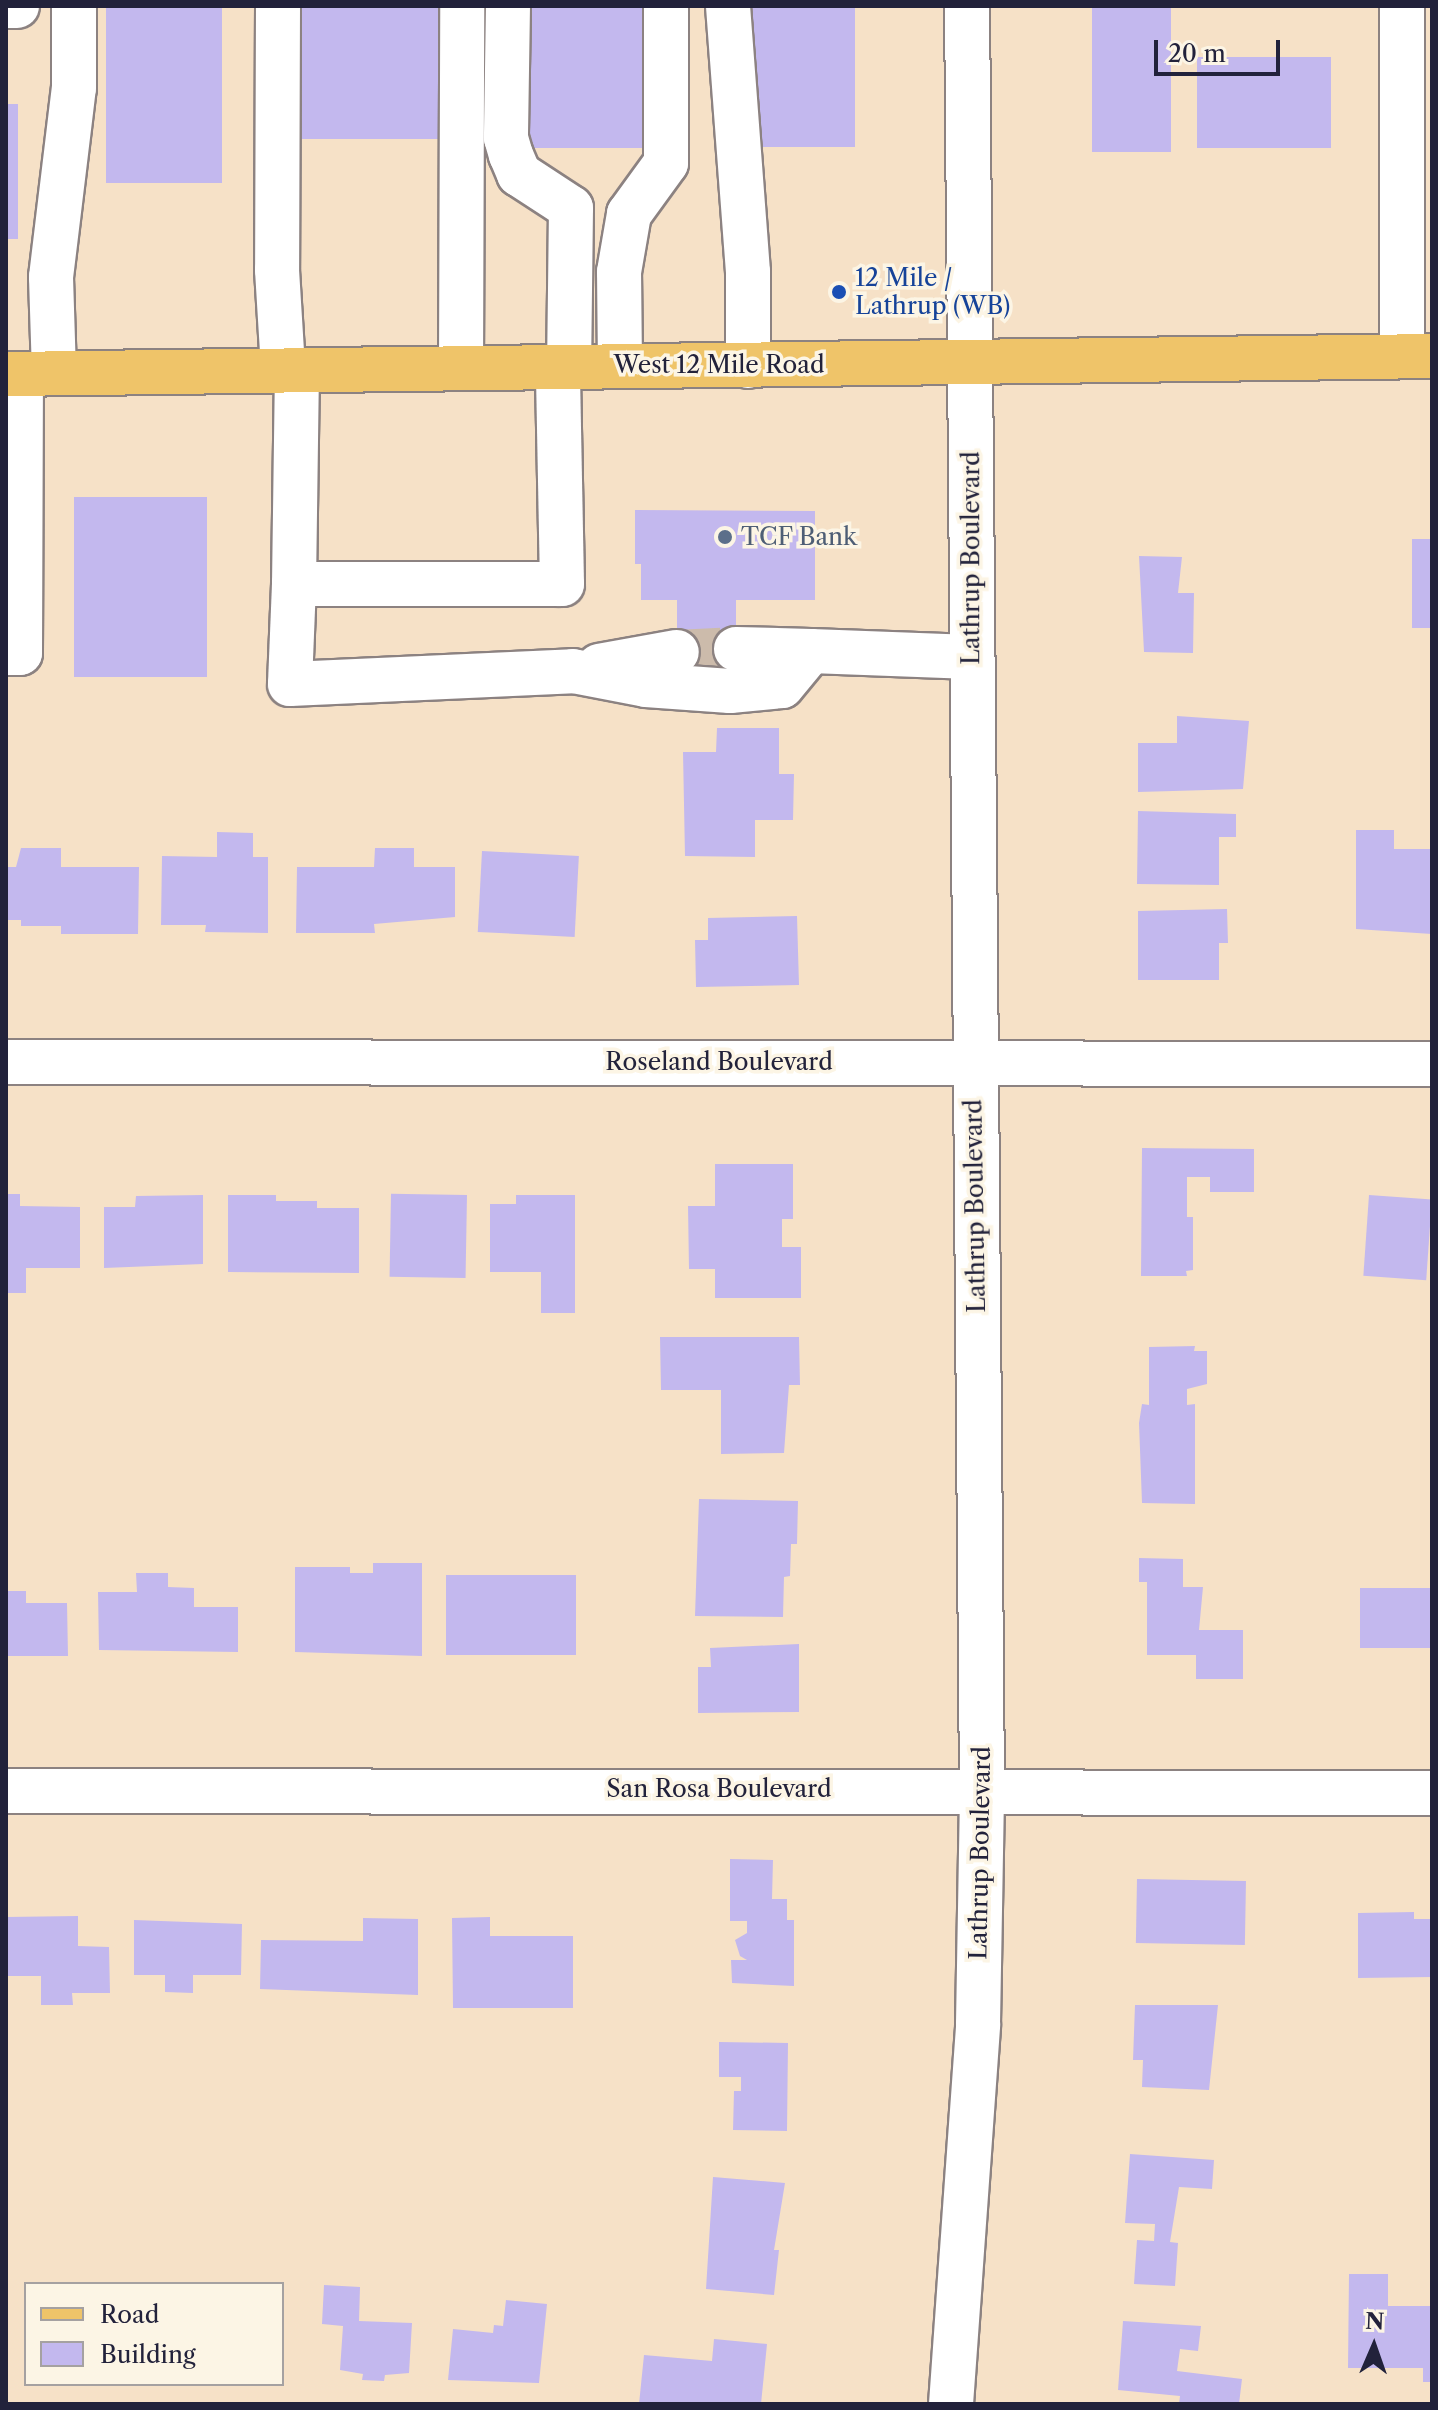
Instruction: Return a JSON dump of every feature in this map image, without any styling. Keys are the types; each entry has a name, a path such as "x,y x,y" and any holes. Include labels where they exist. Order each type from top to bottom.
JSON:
{"main road":[{"name":"West 12 Mile Road","path":"27,374 290,368 969,364 1417,356"}],"street":[{"path":"6,6 17,6"},
{"path":"6,653 20,653 13,540 27,374 51,277 74,88 74,6"},
{"path":"278,6 277,270 290,368 294,584 290,684 573,671 677,652"},
{"path":"461,367 462,6"},
{"path":"294,584 562,584 564,366 571,208 519,174 511,155 506,138 508,6"},
{"path":"620,366 619,272 629,214 666,163 666,6"},
{"path":"728,6 748,272 748,366"},
{"name":"Lathrup Boulevard","path":"951,2404 978,2024 982,1789 973,1061 967,6"},
{"path":"1402,6 1417,229 1417,356"},
{"path":"736,649 972,657"},
{"path":"573,671 646,685 730,691 782,686 811,651"},
{"name":"Roseland Boulevard","path":"6,1062 1432,1064"},
{"name":"San Rosa Boulevard","path":"6,1791 982,1789 1432,1793"}],"building":[{"path":"106,6 222,6 222,183 106,183"},
{"path":"299,6 442,6 442,139 299,139"},
{"path":"518,6 661,6 661,148 518,148"},
{"path":"747,6 855,6 855,147 747,147"},
{"path":"1092,6 1171,6 1171,152 1092,152"},
{"path":"1197,57 1331,57 1331,148 1197,148"},
{"path":"6,104 18,104 18,239 6,239"},
{"path":"74,497 207,497 207,677 74,677"},
{"name":"TCF Bank","path":"635,510 815,511 815,600 736,600 736,683 677,683 677,600 641,600 641,564 635,564"},
{"path":"1412,539 1432,539 1432,628 1412,628"},
{"path":"1139,556 1182,557 1178,593 1194,593 1193,653 1144,652"},
{"path":"1177,716 1249,721 1243,789 1138,792 1138,743 1177,743"},
{"path":"717,728 779,728 779,774 794,774 793,820 755,820 755,857 685,856 683,752 716,752"},
{"path":"1138,811 1236,814 1236,837 1219,837 1219,885 1137,884"},
{"path":"1356,830 1394,830 1394,849 1432,849 1432,934 1356,929"},
{"path":"217,832 253,833 253,857 268,857 268,933 205,932 206,925 161,925 162,856 217,857"},
{"path":"21,848 61,848 61,867 139,867 138,934 61,934 61,926 21,926 21,920 6,920 6,867 16,867"},
{"path":"375,848 414,848 414,867 455,867 455,917 374,924 375,933 296,933 297,867 374,867"},
{"path":"482,851 579,856 575,937 478,932"},
{"path":"1227,909 1228,943 1219,943 1219,980 1138,980 1138,911"},
{"path":"797,916 799,985 696,987 695,940 708,940 708,918"},
{"path":"1142,1148 1254,1149 1254,1192 1210,1192 1210,1177 1187,1177 1187,1217 1193,1217 1193,1270 1186,1271 1187,1276 1141,1276"},
{"path":"715,1164 793,1164 793,1219 782,1219 782,1247 801,1247 801,1298 715,1298 715,1269 689,1269 688,1206 715,1206"},
{"path":"6,1194 20,1194 20,1206 80,1207 80,1268 26,1268 26,1293 6,1293"},
{"path":"391,1194 467,1195 466,1278 390,1277"},
{"path":"203,1195 203,1264 104,1268 104,1207 135,1207 136,1196"},
{"path":"228,1195 276,1195 276,1201 317,1201 317,1208 359,1208 359,1273 228,1272"},
{"path":"516,1195 575,1195 575,1313 541,1313 541,1272 490,1272 490,1204 516,1204"},
{"path":"1369,1195 1432,1199 1426,1280 1363,1276"},
{"path":"660,1337 799,1337 800,1385 789,1385 784,1453 721,1454 721,1390 661,1390"},
{"path":"1195,1346 1194,1351 1207,1351 1207,1384 1187,1389 1187,1405 1195,1404 1195,1504 1142,1503 1139,1423 1142,1404 1149,1405 1149,1347"},
{"path":"699,1499 798,1501 797,1544 791,1544 790,1576 784,1577 783,1617 695,1616"},
{"path":"1139,1558 1183,1559 1183,1587 1203,1587 1199,1630 1243,1630 1243,1679 1196,1679 1196,1655 1147,1655 1147,1582 1139,1582"},
{"path":"373,1563 422,1563 422,1656 295,1652 295,1567 350,1567 350,1573 373,1573"},
{"path":"136,1573 168,1573 168,1587 194,1588 194,1607 238,1607 238,1652 99,1650 98,1592 137,1592"},
{"path":"446,1575 576,1575 576,1655 446,1655"},
{"path":"1360,1588 1432,1588 1432,1648 1360,1648"},
{"path":"6,1591 26,1591 26,1603 67,1603 68,1656 6,1656"},
{"path":"799,1644 799,1712 698,1713 698,1667 711,1667 710,1648"},
{"path":"730,1859 773,1860 772,1899 787,1899 787,1920 794,1920 794,1986 732,1983 731,1960 747,1960 740,1956 735,1940 747,1933 747,1921 730,1921"},
{"path":"1137,1879 1246,1881 1245,1945 1136,1943"},
{"path":"1414,1912 1414,1919 1432,1919 1432,1977 1358,1978 1358,1913"},
{"path":"78,1916 78,1946 109,1947 110,1993 72,1993 73,2005 41,2005 41,1976 6,1976 6,1917"},
{"path":"490,1917 490,1936 573,1936 573,2008 453,2008 452,1918"},
{"path":"363,1918 418,1919 418,1995 260,1989 261,1940 363,1941"},
{"path":"134,1920 242,1924 241,1975 193,1975 193,1993 165,1992 165,1975 134,1975"},
{"path":"1135,2005 1218,2005 1209,2090 1142,2087 1143,2060 1133,2060"},
{"path":"719,2042 788,2043 787,2131 733,2130 734,2091 741,2091 741,2077 719,2077"},
{"path":"1130,2154 1214,2160 1212,2189 1179,2187 1170,2242 1178,2243 1175,2286 1134,2284 1137,2240 1154,2241 1155,2224 1125,2223"},
{"path":"713,2177 785,2183 774,2250 779,2250 774,2295 706,2289"},
{"path":"1349,2274 1388,2274 1388,2306 1432,2306 1432,2382 1423,2382 1423,2368 1348,2368"},
{"path":"324,2285 360,2287 359,2321 412,2323 409,2373 385,2375 384,2381 362,2380 363,2374 340,2370 343,2326 322,2324"},
{"path":"506,2300 547,2304 539,2383 448,2380 453,2329 493,2333 494,2325 503,2326"},
{"path":"1123,2321 1201,2326 1198,2351 1180,2349 1177,2371 1242,2379 1239,2404 1179,2404 1180,2396 1118,2390"},
{"path":"714,2339 767,2344 761,2404 639,2404 644,2355 712,2361"}],"tunnel":[{"path":"677,652 736,649"}],"place":[{"name":"12 Mile / Lathrup (WB)","path":"839,292"},
{"name":"TCF Bank","path":"725,537"}]}
